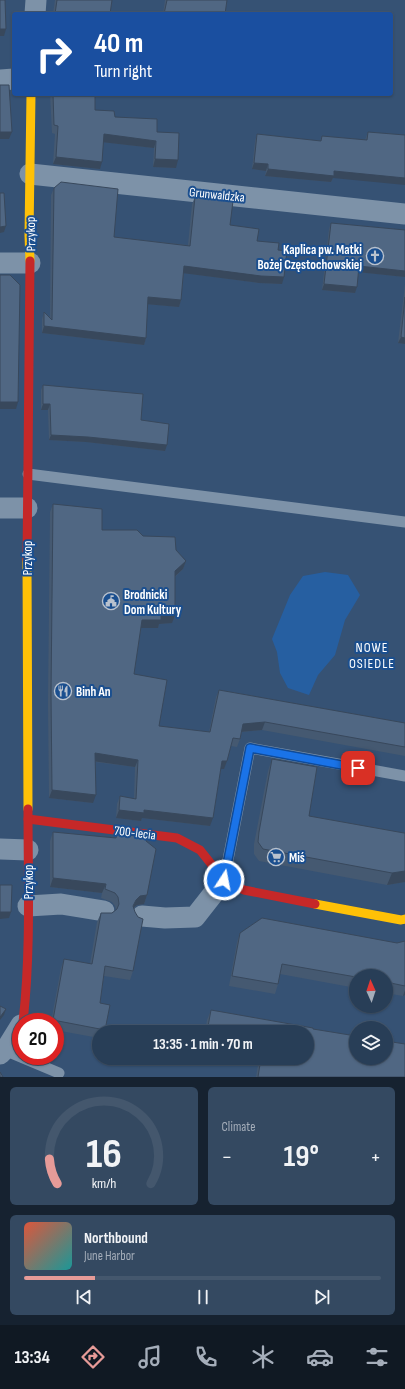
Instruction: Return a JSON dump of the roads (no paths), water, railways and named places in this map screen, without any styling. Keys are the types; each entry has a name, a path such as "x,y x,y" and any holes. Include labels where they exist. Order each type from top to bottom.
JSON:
{"street":[{"path":"35,12 36,0"},
{"path":"0,80 12,79"},
{"name":"Przykop","path":"24,1013 26,996 28,906 27,508 31,96"},
{"name":"Grunwaldzka","path":"30,174 405,214"},
{"path":"0,263 30,263"},
{"path":"0,508 27,508"},
{"name":"700-lecia","path":"28,819 178,838 200,850 224,880 244,890 375,916 401,920 405,919"},
{"path":"0,849 28,850"},
{"path":"142,916 165,918 195,917 224,880"},
{"path":"28,906 61,904 104,911"},
{"path":"2,1052 12,1040"}],"lane":[{"path":"28,474 405,522"},
{"path":"224,880 250,748 405,776"},
{"path":"2,1052 60,1073"}],"place":[{"name":"Kaplica pw. Matki Bożej Częstochowskiej","path":"375,256"},
{"name":"Brodnicki Dom Kultury","path":"111,601"},
{"name":"Binh An","path":"63,691"},
{"name":"Miś","path":"276,857"}],"district":[{"name":"NOWE OSIEDLE","path":"372,656"}]}
